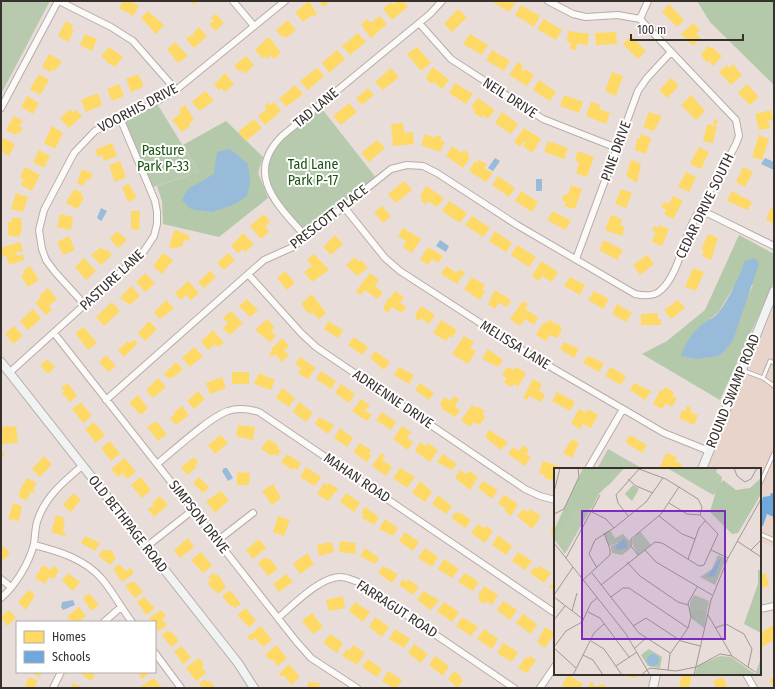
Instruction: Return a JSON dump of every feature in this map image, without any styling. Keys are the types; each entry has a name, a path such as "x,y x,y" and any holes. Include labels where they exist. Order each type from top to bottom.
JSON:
{"main road":[{"name":"ROUND SWAMP ROAD","path":"702,468 774,291"},
{"name":"OLD BETHPAGE ROAD","path":"1,362 238,663 254,688"},
{"path":"653,688 656,675"}],"street":[{"path":"1,108 58,1 111,27 133,41 176,90"},
{"path":"232,1 254,26"},
{"name":"VOORHIS DRIVE","path":"85,305 46,260 40,241 41,221 44,210 56,185 79,146 95,131 150,105 176,90 285,1"},
{"name":"TAD LANE","path":"306,237 278,204 267,187 264,175 264,166 270,150 282,136 419,23 442,1"},
{"path":"548,1 573,14 586,17 618,15 640,19 671,52"},
{"path":"640,19 648,1"},
{"name":"NEIL DRIVE","path":"419,23 450,59 543,119 617,148"},
{"name":"CEDAR DRIVE SOUTH","path":"651,295 661,291 669,281 692,225 736,144 739,131 732,113 671,52"},
{"name":"PINE DRIVE","path":"576,259 638,91 647,78 671,52"},
{"name":"PASTURE LANE","path":"9,373 144,251 154,236 158,212 155,201 120,118"},
{"name":"PRESCOTT PLACE","path":"106,400 264,260 293,247 391,169 406,164 423,166 517,225 635,294 651,295"},
{"name":"MELISSA LANE","path":"344,207 385,258 400,271 525,352 664,433 709,451"},
{"path":"701,210 774,246"},
{"name":"ADRIENNE DRIVE","path":"248,274 301,333 316,347 525,489 540,496 554,500"},
{"name":"SIMPSON DRIVE","path":"54,332 106,400 311,658 347,685 357,688"},
{"name":"MAHAN ROAD","path":"157,464 223,413 238,409 249,409 259,412 554,612"},
{"path":"589,468 623,409"},
{"path":"1,598 11,587 25,566 34,545 37,522 51,494 61,483 82,466"},
{"path":"146,547 193,510"},
{"path":"217,540 253,513"},
{"path":"34,545 74,558 91,569 102,579 131,621"},
{"name":"FARRAGUT ROAD","path":"278,618 320,584 339,577 348,578 358,582 514,688"},
{"path":"1,579 11,587"},
{"path":"761,609 774,606"},
{"path":"105,621 121,608"},
{"path":"156,654 181,688"},
{"path":"540,688 554,667"},
{"path":"53,688 60,673"},
{"path":"747,675 754,688"}],"lane":[{"path":"763,378 770,361 774,363"},
{"path":"741,370 763,378 774,386"},
{"path":"761,482 774,453"},
{"path":"761,534 774,540"}],"path":[{"path":"1,74 40,1"}],"shaded area":[{"path":"774,307 774,547 761,541 761,468 707,468 713,449"}],"green space":[{"path":"1,1 50,1 1,94"},
{"path":"697,1 774,1 774,85 710,22"},
{"name":"Pasture Park P-33","path":"156,102 199,172 150,188 120,118"},
{"name":"Tad Lane Park P-17","path":"319,105 377,179 306,237 267,187 264,166 270,150"},
{"path":"226,121 263,157 258,173 268,198 219,237 163,224 162,201 157,186 199,172 183,145"},
{"path":"739,235 774,254 774,282 720,400 642,354 667,341 705,310","holes":["753,285 732,340 727,349 719,356 704,323 718,313 733,288"]},
{"path":"608,449 641,468 598,468"}],"water":[{"path":"230,149 248,164 250,182 247,196 233,205 212,212 191,209 182,200 188,189 214,174 217,152"},
{"path":"495,158 500,161 493,171 488,168"},
{"path":"765,158 774,162 774,170 761,164"},
{"path":"536,179 542,179 542,191 536,191"},
{"path":"101,208 107,211 101,221 97,218"},
{"path":"440,240 449,246 446,252 436,246"},
{"path":"755,258 759,264 733,340 725,351 719,356 696,359 681,356 687,342 700,326 718,314 734,288 745,261"},
{"path":"224,468 227,468 233,478 228,481 222,471"},
{"path":"73,600 75,605 63,610 61,607 62,602"}],"building: Homes":[{"path":"123,1 132,2 139,6 133,16 119,8"},
{"path":"189,1 199,1 194,5"},
{"path":"309,1 317,14 314,17 312,15 303,22 295,12"},
{"path":"319,1 330,1 323,7"},
{"path":"398,1 403,1 408,7 392,20 383,9 391,2 393,5"},
{"path":"491,1 514,1 516,2 509,12"},
{"path":"669,4 684,20 677,27 662,12"},
{"path":"521,5 540,16 534,27 515,15"},
{"path":"458,9 467,17 452,32 444,24"},
{"path":"148,11 164,25 156,34 141,18"},
{"path":"216,14 224,23 215,31 209,24 214,21 211,18"},
{"path":"380,16 387,24 371,38 361,25 367,19 371,23"},
{"path":"544,19 562,30 556,40 537,29"},
{"path":"288,20 296,30 286,38 283,35 282,37 276,30"},
{"path":"66,21 73,25 71,29 74,30 68,42 58,36"},
{"path":"693,23 700,30 696,34 701,38 693,46 681,34"},
{"path":"199,27 207,36 194,48 186,39 191,35 193,36 193,33"},
{"path":"568,31 589,34 588,45 577,44 576,50 570,49 571,43 567,42"},
{"path":"616,32 617,44 596,45 595,33"},
{"path":"358,33 366,42 350,55 342,46"},
{"path":"85,34 97,39 92,51 80,45"},
{"path":"470,34 488,45 482,55 463,44"},
{"path":"631,36 646,51 638,59 623,44"},
{"path":"267,38 270,38 281,53 274,59 271,55 267,59 265,56 262,58 255,50"},
{"path":"175,42 188,56 178,63 167,49"},
{"path":"708,46 710,48 712,47 722,56 713,66 709,61 706,62 701,54"},
{"path":"109,47 123,57 115,67 106,62 107,61 101,56"},
{"path":"417,47 431,63 421,71 407,54"},
{"path":"337,50 345,59 329,73 322,63"},
{"path":"492,50 510,61 504,71 486,60"},
{"path":"49,54 62,61 55,71 52,69 50,72 42,67"},
{"path":"246,56 254,65 245,74 242,70 240,72 234,66"},
{"path":"518,62 523,66 521,69 524,71 526,69 534,75 527,86 509,75"},
{"path":"733,64 742,75 731,85 719,72 727,65 729,68"},
{"path":"433,67 449,80 442,89 434,82 432,84 426,79 428,77 426,76"},
{"path":"317,68 324,76 308,90 300,81"},
{"path":"391,68 399,77 383,90 375,82"},
{"path":"612,72 623,76 616,96 605,91"},
{"path":"225,73 234,84 225,92 221,88 219,90 214,85"},
{"path":"39,74 49,80 40,95 30,89"},
{"path":"138,74 143,87 131,92 126,79"},
{"path":"671,78 679,86 667,98 659,90"},
{"path":"539,80 556,92 550,101 533,90"},
{"path":"455,83 473,94 466,104 449,93"},
{"path":"119,84 124,96 112,101 107,89"},
{"path":"747,84 759,97 750,105 738,93"},
{"path":"295,85 303,94 286,107 279,99"},
{"path":"368,88 374,95 362,105 356,98"},
{"path":"205,91 214,100 200,111 192,102"},
{"path":"98,93 102,105 86,112 81,100"},
{"path":"564,95 583,102 579,113 560,106"},
{"path":"691,95 705,111 696,120 681,105"},
{"path":"27,96 39,103 33,114 21,107"},
{"path":"478,98 495,110 488,119 483,115 481,118 473,112 475,110 471,107"},
{"path":"269,102 271,105 274,102 281,111 265,125 258,116 267,109 265,106"},
{"path":"591,102 601,105 599,109 610,113 606,124 586,116"},
{"path":"349,103 357,112 341,125 333,116"},
{"path":"185,105 194,119 189,124 190,126 182,132 172,120 181,113 179,110"},
{"path":"70,109 73,113 76,110 82,116 69,128 60,118"},
{"path":"771,110 773,120 768,121 770,128 759,130 755,114"},
{"path":"502,112 518,124 511,134 495,123"},
{"path":"649,112 662,116 654,131 643,127"},
{"path":"14,116 23,121 19,126 23,128 19,134 16,132 15,135 6,130"},
{"path":"254,119 262,128 246,141 238,132"},
{"path":"714,119 718,120 717,124 713,124"},
{"path":"403,123 404,133 413,132 414,144 393,146 391,124"},
{"path":"707,124 717,126 713,143 703,141"},
{"path":"52,126 63,133 55,149 44,143"},
{"path":"524,128 541,139 532,153 523,146 526,143 524,141 520,147 514,142"},
{"path":"425,134 435,138 436,135 442,137 440,140 445,142 440,152 421,145"},
{"path":"641,134 651,138 646,154 635,150 637,138 639,139"},
{"path":"759,135 769,139 762,160 752,157"},
{"path":"3,138 15,144 9,156 1,151 1,142"},
{"path":"377,140 385,148 369,162 361,153"},
{"path":"548,141 568,148 564,159 544,152"},
{"path":"112,143 117,156 104,161 102,155 98,157 95,150"},
{"path":"452,146 462,153 464,150 469,153 467,156 470,158 463,168 446,156"},
{"path":"699,147 709,152 701,169 690,164"},
{"path":"39,150 50,156 44,168 33,162"},
{"path":"578,151 594,157 587,177 576,173 579,162 575,161"},
{"path":"479,160 487,164 484,168 493,173 486,182 469,171 475,161 477,163"},
{"path":"631,160 641,164 637,183 626,176"},
{"path":"120,161 126,177 115,182 109,165"},
{"path":"25,167 40,175 32,191 21,185 24,179 20,177"},
{"path":"743,167 753,172 745,187 736,182"},
{"path":"82,169 93,174 90,180 87,179 83,186 77,183"},
{"path":"686,172 696,177 689,192 678,187"},
{"path":"498,176 515,188 509,197 492,185"},
{"path":"404,181 412,190 396,203 388,194"},
{"path":"129,184 137,198 128,202 122,187"},
{"path":"571,185 582,189 575,209 564,206 566,202 562,200 564,194 568,195"},
{"path":"426,186 444,198 437,207 428,201 426,205 421,201 423,198 420,196"},
{"path":"74,189 82,193 81,195 84,197 78,209 66,203"},
{"path":"621,189 632,193 626,208 615,204"},
{"path":"521,191 538,202 532,212 515,201"},
{"path":"732,191 752,202 748,210 727,201"},
{"path":"16,193 28,197 23,212 11,209"},
{"path":"673,196 683,201 673,219 664,214 666,210 661,207 664,202 669,204"},
{"path":"449,201 467,213 460,223 442,211"},
{"path":"382,206 391,216 383,223 374,213"},
{"path":"771,207 774,209 774,224 766,220"},
{"path":"131,211 140,211 139,230 131,229"},
{"path":"553,211 571,221 565,230 547,220"},
{"path":"60,214 73,217 71,230 57,227"},
{"path":"264,214 270,222 265,226 269,232 261,239 250,226"},
{"path":"611,215 622,219 620,225 625,227 622,236 605,230"},
{"path":"472,216 490,228 483,237 465,225"},
{"path":"12,218 21,218 22,230 19,237 8,235 8,222 12,222"},
{"path":"659,225 669,229 662,246 652,242 656,232 652,231 654,226 658,228"},
{"path":"403,228 421,239 412,253 403,247 406,241 398,236"},
{"path":"176,230 190,236 188,241 184,240 182,247 178,246 177,249 169,247 174,231"},
{"path":"117,231 127,240 118,248 110,239"},
{"path":"495,231 512,243 506,252 489,241"},
{"path":"243,233 254,244 246,252 243,249 238,253 231,246"},
{"path":"708,234 718,238 711,260 702,256 704,251 701,250"},
{"path":"335,235 343,244 331,255 323,247"},
{"path":"69,236 75,250 63,255 57,242"},
{"path":"604,240 623,250 617,260 599,250"},
{"path":"20,242 23,251 16,252 17,256 23,254 24,260 9,265 6,255 2,257 1,248"},
{"path":"517,245 536,257 529,267 511,255"},
{"path":"101,247 105,251 107,249 112,255 101,265 91,255"},
{"path":"428,247 443,256 438,263 432,259 428,265 420,259"},
{"path":"163,253 173,260 162,274 153,266"},
{"path":"228,253 235,260 224,270 217,263"},
{"path":"314,254 329,270 312,282 304,272 312,266 307,260"},
{"path":"647,255 654,264 640,275 633,265"},
{"path":"355,257 359,262 361,260 368,268 357,276 346,265"},
{"path":"84,258 96,271 86,280 75,267"},
{"path":"541,261 558,272 552,282 542,276 539,281 532,276"},
{"path":"30,266 39,280 28,287 21,276 24,274 23,271"},
{"path":"446,266 457,273 459,269 465,272 457,284 441,274"},
{"path":"693,268 704,272 696,291 685,287"},
{"path":"210,271 216,277 204,288 198,282"},
{"path":"285,271 295,283 287,290 277,278"},
{"path":"145,273 155,283 145,292 136,282"},
{"path":"370,273 379,280 375,286 383,293 377,299 365,290 361,295 356,291"},
{"path":"472,277 485,285 482,289 485,291 480,300 464,289"},
{"path":"570,277 585,285 580,295 564,286"},
{"path":"188,281 199,293 191,300 186,295 181,300 175,293"},
{"path":"131,286 140,296 130,305 120,298"},
{"path":"48,288 57,299 49,306 52,310 46,315 35,303 41,298 39,296"},
{"path":"495,290 511,300 507,307 499,303 495,309 488,304"},
{"path":"395,291 404,297 400,303 406,306 402,313 392,307 388,313 383,309 388,298 391,297"},
{"path":"594,291 609,299 603,309 588,300"},
{"path":"312,294 326,313 319,319 312,312 309,314 301,304"},
{"path":"247,299 258,310 250,317 239,306"},
{"path":"166,300 174,308 160,319 154,312"},
{"path":"678,300 685,308 671,319 664,310"},
{"path":"523,301 528,304 525,309 538,317 534,325 525,319 520,326 510,319"},
{"path":"112,302 120,311 104,326 96,317"},
{"path":"617,304 632,313 626,322 612,314"},
{"path":"421,306 435,315 429,324 421,318 419,321 415,319 417,316 415,315"},
{"path":"33,309 41,318 28,330 20,321"},
{"path":"231,311 243,323 230,335 223,328 228,323 223,318"},
{"path":"658,313 658,320 661,319 661,325 641,325 641,314"},
{"path":"267,319 275,328 271,331 276,336 270,342 255,330"},
{"path":"441,320 457,330 452,338 449,336 446,341 433,333"},
{"path":"549,320 561,326 560,327 562,330 557,338 550,335 546,341 536,335 544,322 547,323"},
{"path":"149,321 157,329 145,341 138,333"},
{"path":"328,321 343,330 338,338 324,329"},
{"path":"14,326 23,336 13,344 5,334"},
{"path":"84,327 97,343 88,350 75,333"},
{"path":"213,330 224,343 218,347 215,344 208,350 201,342"},
{"path":"464,336 474,342 470,348 476,351 468,364 452,354"},
{"path":"354,337 368,347 362,355 348,345"},
{"path":"282,338 289,346 284,351 289,355 282,362 275,354 272,357 269,354 272,351 271,349"},
{"path":"134,340 138,343 124,357 118,350 128,341 130,343"},
{"path":"564,342 579,349 574,358 560,349"},
{"path":"194,347 203,356 190,367 182,358"},
{"path":"488,349 503,360 498,367 482,359"},
{"path":"375,351 390,362 384,370 370,358"},
{"path":"106,355 116,366 108,372 99,362"},
{"path":"587,356 604,363 599,372 583,363"},
{"path":"300,357 316,368 308,379 298,373 301,368 295,364"},
{"path":"47,359 55,367 48,374 40,366"},
{"path":"176,362 183,369 173,378 172,376 169,379 164,374"},
{"path":"399,367 414,375 409,384 394,375"},
{"path":"507,367 514,370 516,367 526,373 518,387 513,384 512,387 504,383 507,378 502,376"},
{"path":"610,367 626,376 621,385 605,376"},
{"path":"321,371 336,381 331,389 316,379"},
{"path":"232,372 249,372 249,384 232,384"},
{"path":"259,373 275,380 271,390 254,384"},
{"path":"222,377 226,388 210,394 206,383"},
{"path":"158,378 166,387 153,398 146,390"},
{"path":"533,379 542,384 539,391 545,394 541,402 529,396 527,400 523,398"},
{"path":"68,383 77,396 70,402 62,393 64,391 61,388"},
{"path":"420,383 434,393 429,400 415,390"},
{"path":"634,383 651,391 645,400 630,390"},
{"path":"341,384 355,394 349,403 335,393"},
{"path":"665,387 674,392 672,396 677,398 672,407 666,403 662,409 653,404 661,389 663,391"},
{"path":"282,388 295,398 289,407 276,398"},
{"path":"198,391 205,399 194,409 187,401"},
{"path":"557,392 575,402 570,411 552,401"},
{"path":"138,395 148,408 141,415 129,403"},
{"path":"454,396 459,399 455,406 460,410 455,417 442,409 440,404 444,397 450,401"},
{"path":"361,399 370,405 365,411 372,415 367,421 352,411"},
{"path":"81,402 92,416 83,423 72,409"},
{"path":"299,402 313,413 306,422 293,412"},
{"path":"472,405 485,411 483,414 485,418 479,425 474,422 470,427 461,420"},
{"path":"182,406 189,415 176,425 170,418 175,414 174,412"},
{"path":"687,406 692,408 690,412 698,415 694,425 679,418 682,410 685,411"},
{"path":"579,409 586,413 588,409 598,415 591,428 583,424 580,429 571,423"},
{"path":"382,412 396,422 391,430 376,420"},
{"path":"319,417 334,425 328,434 315,424"},
{"path":"156,421 167,434 158,441 147,427"},
{"path":"94,422 105,435 96,443 85,429"},
{"path":"238,425 255,427 253,440 236,436"},
{"path":"16,426 18,443 2,444 1,427"},
{"path":"402,426 411,432 407,438 413,442 408,450 393,439"},
{"path":"340,428 353,438 347,447 334,438"},
{"path":"489,430 508,442 501,450 485,437"},
{"path":"221,435 228,443 215,454 208,445"},
{"path":"630,435 647,445 642,453 625,442"},
{"path":"268,439 279,446 277,448 281,451 277,456 273,454 272,456 261,449"},
{"path":"572,439 579,443 572,458 563,453"},
{"path":"110,441 120,454 111,461 101,448"},
{"path":"420,442 426,446 428,443 438,450 430,462 415,451"},
{"path":"360,443 371,450 369,454 371,456 367,462 353,452"},
{"path":"523,445 529,450 526,454 531,457 525,466 508,454 513,447 519,451"},
{"path":"1,451 5,454 1,459"},
{"path":"381,453 385,455 382,459 392,467 386,476 372,466"},
{"path":"666,453 677,457 675,461 682,464 680,468 660,467"},
{"path":"287,454 301,463 297,470 293,468 292,470 281,462"},
{"path":"443,454 457,464 452,470 437,462"},
{"path":"44,456 52,464 40,477 32,469"},
{"path":"194,457 198,463 195,465 197,467 187,475 181,467"},
{"path":"125,458 136,472 127,479 123,473 118,477 111,469"},
{"path":"543,461 561,467 554,468 554,481 544,478 545,475 539,473"},
{"path":"306,467 321,477 315,486 300,477"},
{"path":"400,468 415,477 407,488 393,478"},
{"path":"460,470 466,474 469,471 478,477 470,490 455,478"},
{"path":"237,472 250,473 249,485 237,485"},
{"path":"141,477 151,490 142,498 131,485"},
{"path":"199,477 209,487 203,493 193,483"},
{"path":"27,478 37,483 33,489 35,491 33,493 31,492 26,501 18,496 21,492 19,491"},
{"path":"420,481 432,492 425,502 412,493"},
{"path":"483,481 498,490 492,499 478,488"},
{"path":"324,483 327,485 329,483 338,489 328,501 317,494"},
{"path":"273,484 281,498 272,505 262,491"},
{"path":"221,491 229,500 215,513 206,501"},
{"path":"73,493 81,500 71,512 63,505"},
{"path":"346,493 360,503 354,512 340,502"},
{"path":"438,495 452,506 446,514 432,504"},
{"path":"504,495 518,504 511,516 505,511 506,509 498,503"},
{"path":"160,496 168,505 154,517 148,509 154,505 152,503"},
{"path":"13,503 22,506 19,521 8,519"},
{"path":"365,507 379,517 374,525 362,518 364,515 361,513"},
{"path":"523,509 528,512 530,509 541,516 532,529 517,516"},
{"path":"456,512 459,514 460,512 471,520 465,528 451,518"},
{"path":"56,515 64,518 63,522 65,523 63,531 67,535 64,536 51,532"},
{"path":"278,516 290,520 284,536 273,532"},
{"path":"385,519 398,528 393,536 379,529"},
{"path":"478,524 484,528 486,526 493,531 485,543 471,533"},
{"path":"554,526 554,546 551,527"},
{"path":"405,532 419,542 413,551 399,541"},
{"path":"498,535 512,546 506,555 492,545"},
{"path":"85,536 100,543 95,551 81,543"},
{"path":"188,538 194,547 180,558 174,550"},
{"path":"259,539 266,548 253,559 246,550"},
{"path":"340,541 356,543 355,554 339,552"},
{"path":"332,542 334,552 319,556 317,545"},
{"path":"1,545 10,552 4,560 1,558"},
{"path":"365,548 379,558 375,564 360,556"},
{"path":"425,548 438,557 432,567 418,558"},
{"path":"104,549 107,551 111,550 116,558 110,565 98,555"},
{"path":"201,552 212,566 203,573 191,560"},
{"path":"518,552 532,561 525,570 512,561"},
{"path":"307,553 314,564 300,574 293,564"},
{"path":"265,557 267,560 269,558 278,569 268,576 258,563"},
{"path":"444,559 459,569 452,578 438,569"},
{"path":"119,564 126,571 131,568 134,573 122,582 113,569"},
{"path":"43,565 51,570 53,566 59,570 54,579 49,577 45,584 35,578"},
{"path":"383,566 398,574 392,583 378,573"},
{"path":"540,566 551,573 544,583 530,573 534,567 538,569"},
{"path":"68,573 80,582 73,591 62,581"},
{"path":"214,573 216,576 218,574 226,587 218,594 207,583 211,580 208,577"},
{"path":"465,573 479,582 473,591 458,582"},
{"path":"766,573 769,586 761,588 761,574"},
{"path":"286,574 293,582 279,592 273,584"},
{"path":"403,579 406,582 408,579 419,587 413,595 399,585"},
{"path":"132,581 133,583 135,582 143,592 135,598 125,586"},
{"path":"554,581 554,590 549,587"},
{"path":"484,586 498,595 492,605 485,601 484,604 478,600 480,597 478,596"},
{"path":"29,590 35,595 26,610 18,602"},
{"path":"230,590 241,604 235,608 232,605 231,607 222,596"},
{"path":"423,591 439,600 431,610 417,600"},
{"path":"89,593 99,605 91,611 83,598"},
{"path":"343,596 345,608 329,611 326,600"},
{"path":"144,597 155,608 146,615 137,602"},
{"path":"503,601 517,610 510,620 497,610"},
{"path":"355,602 370,612 363,622 349,611"},
{"path":"444,602 459,612 452,622 437,611"},
{"path":"79,607 86,616 80,621 71,621 67,617"},
{"path":"246,608 256,621 249,627 237,615"},
{"path":"9,610 16,618 7,626 1,617"},
{"path":"161,610 166,616 162,619 167,625 159,631 156,627 156,621 151,621 149,618"},
{"path":"312,613 323,627 313,634 302,621"},
{"path":"523,614 537,624 531,634 516,623"},
{"path":"375,617 389,627 382,637 369,627"},
{"path":"462,617 478,627 471,636 456,626"},
{"path":"774,625 774,640 761,647 761,632"},
{"path":"261,626 272,640 263,647 255,638 251,641 247,637"},
{"path":"545,627 554,632 545,648 537,642"},
{"path":"395,629 410,639 404,648 389,639"},
{"path":"484,629 498,639 492,649 477,639"},
{"path":"168,630 171,633 172,632 179,641 171,647 162,635"},
{"path":"330,634 343,643 337,653 323,643"},
{"path":"503,643 518,652 512,662 497,653"},
{"path":"414,644 428,654 421,663 408,653"},
{"path":"276,645 287,658 278,666 272,659 270,660 265,655"},
{"path":"353,645 365,653 357,665 342,656 347,649 349,651"},
{"path":"182,646 191,658 183,664 174,651"},
{"path":"435,656 449,666 443,676 429,665"},
{"path":"530,656 536,660 527,673 518,668 526,657 528,658"},
{"path":"199,658 204,665 202,667 206,673 196,681 186,668"},
{"path":"368,659 382,669 377,677 362,667"},
{"path":"289,664 300,677 291,685 284,675 282,677 279,674"},
{"path":"388,671 402,680 397,688 393,688 382,681"},
{"path":"454,671 462,677 460,679 463,681 458,688 448,679"},
{"path":"31,673 42,673 40,677"},
{"path":"79,673 92,673 95,675 91,681"},
{"path":"138,673 150,673 142,679"},
{"path":"568,675 583,684 580,688 566,688 562,685"},
{"path":"625,675 637,675 636,678"},
{"path":"682,675 692,675 689,688 679,688"},
{"path":"29,677 38,681 34,688 24,688"},
{"path":"723,677 728,688 716,688 713,681"},
{"path":"774,677 774,688 769,680"},
{"path":"154,678 162,688 143,688 141,686"},
{"path":"205,679 207,682 212,682 215,688 202,688 199,684"},
{"path":"308,682 320,683 319,688 307,688"},
{"path":"590,682 594,683 593,686 598,686 599,684 606,685 605,688 588,688"},
{"path":"73,683 83,688 71,688"}],"building: Schools":[{"path":"771,493 774,494 774,517 767,514 763,526 761,525 761,502 763,497 770,496"}]}
